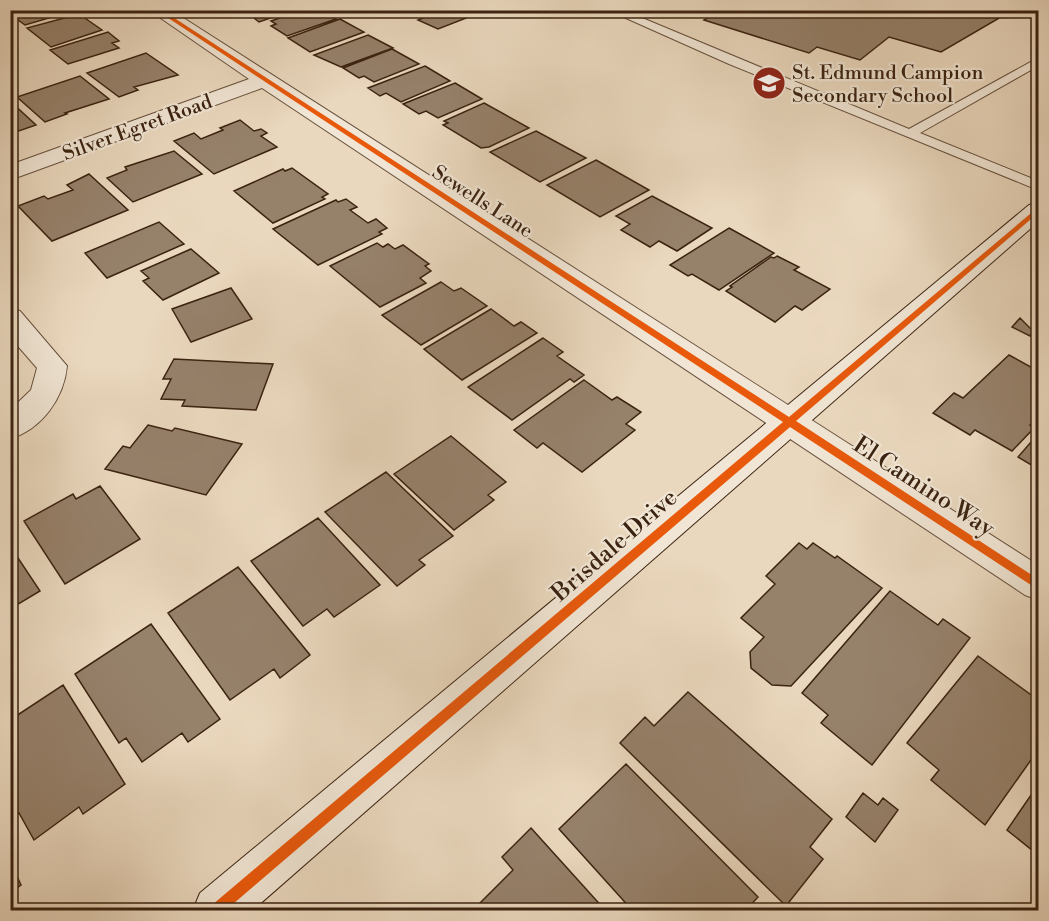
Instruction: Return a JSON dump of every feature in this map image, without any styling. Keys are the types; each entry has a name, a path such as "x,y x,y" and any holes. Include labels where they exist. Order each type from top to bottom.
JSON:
{"street":[{"name":"Sewells Lane","path":"158,10 789,422"},
{"name":"Silver Egret Road","path":"10,173 264,80"},
{"name":"Brisdale Drive","path":"217,910 1038,210"},
{"path":"10,318 52,366 51,384 38,406 10,427"},
{"name":"El Camino Way","path":"789,422 1038,584"}],"lane":[{"path":"613,10 1038,186"},
{"path":"910,134 1038,61"}],"building":[{"path":"10,10 76,10 25,25 10,14"},
{"path":"244,10 294,10 259,22"},
{"path":"303,10 320,10 336,19 287,36 271,26 276,24 271,21"},
{"path":"442,10 455,10 469,17 438,29 418,20"},
{"path":"457,10 487,10 470,17"},
{"path":"704,10 1013,10 941,52 889,37 860,60 817,47 809,53 704,20 714,14"},
{"path":"79,14 102,30 51,47 27,28"},
{"path":"340,19 364,32 310,52 288,38"},
{"path":"108,32 119,41 112,43 119,48 68,64 50,50"},
{"path":"368,35 393,48 341,67 314,55"},
{"path":"392,49 419,64 374,82 364,76 359,78 343,68"},
{"path":"146,53 178,75 134,87 138,90 119,97 87,73"},
{"path":"425,66 450,81 401,102 386,93 380,96 368,88"},
{"path":"80,76 109,99 45,122 17,97"},
{"path":"455,83 482,99 438,118 426,111 419,114 403,104"},
{"path":"10,101 36,125 13,133 10,131"},
{"path":"484,103 529,128 489,147 481,148 443,125 448,123 444,121"},
{"path":"240,120 254,131 261,129 267,133 261,136 277,147 214,174 174,141 194,133 201,139"},
{"path":"536,131 586,158 540,182 490,152"},
{"path":"174,151 202,174 133,202 107,178 127,170 125,167"},
{"path":"596,160 649,190 600,217 547,185"},
{"path":"292,168 328,194 322,197 325,199 273,223 234,191 283,169 285,171"},
{"path":"89,174 128,210 52,241 18,206 44,196 48,199 73,190 67,185"},
{"path":"652,196 712,228 677,251 659,241 650,247 621,230 630,224 616,216"},
{"path":"346,199 357,207 350,210 368,223 376,219 387,228 379,232 382,234 318,265 273,229 336,200 338,202"},
{"path":"159,222 184,244 107,278 85,253"},
{"path":"729,228 774,253 719,290 692,274 688,276 670,265"},
{"path":"377,243 383,247 388,244 395,249 403,245 429,264 425,266 431,271 420,278 426,283 380,307 330,266"},
{"path":"191,249 219,273 163,300 143,281 149,278 141,271"},
{"path":"777,256 799,267 794,270 830,289 802,310 795,306 775,322 726,291 771,257"},
{"path":"441,282 454,291 461,288 487,306 421,345 382,315"},
{"path":"231,288 252,319 191,342 172,309"},
{"path":"491,309 514,326 521,322 537,333 462,380 424,349"},
{"path":"1020,318 1033,331 1030,336 1012,327"},
{"path":"543,338 563,352 557,356 584,375 574,382 570,379 512,420 468,387"},
{"path":"1009,355 1038,371 1038,417 1030,425 1035,427 1012,451 975,430 970,435 933,413 954,393 963,398"},
{"path":"174,359 273,364 256,410 182,406 185,400 161,399 171,379 163,379"},
{"path":"584,380 612,400 617,397 641,412 626,424 635,430 582,472 543,443 537,448 514,430"},
{"path":"148,425 172,431 175,428 242,444 206,495 105,469 123,446 130,448"},
{"path":"1038,434 1038,469 1018,457"},
{"path":"451,436 506,482 488,495 494,500 454,530 394,474"},
{"path":"386,472 453,536 419,560 425,565 397,586 325,512"},
{"path":"100,486 140,539 65,584 24,521 73,494 76,499"},
{"path":"318,518 380,585 334,617 327,609 303,626 251,561"},
{"path":"799,543 807,549 813,543 835,558 837,556 882,588 791,686 772,685 751,668 750,652 764,637 741,618 775,584 766,576"},
{"path":"10,546 40,591 10,609"},
{"path":"238,567 310,655 280,678 274,669 230,700 168,613"},
{"path":"890,591 938,625 943,619 970,638 872,765 821,723 828,715 802,693"},
{"path":"151,624 220,719 188,742 182,733 142,762 126,738 119,743 75,674"},
{"path":"978,656 1038,700 1038,750 985,825 931,780 939,770 907,743"},
{"path":"63,685 125,784 83,814 79,807 34,840 19,813 10,819 10,720"},
{"path":"688,692 832,819 810,847 823,859 786,906 620,743 645,717 654,726"},
{"path":"626,764 758,897 746,910 632,910 559,829"},
{"path":"1038,785 1038,855 1007,830"},
{"path":"863,793 878,805 883,798 898,810 875,842 846,817"},
{"path":"531,828 605,910 473,910 513,870 502,857"},
{"path":"10,861 21,885 10,893"}],"cycle path":[{"path":"158,10 1038,584"},
{"path":"217,910 1038,210"}],"place":[{"name":"St. Edmund Campion Secondary School","path":"769,83"}]}
